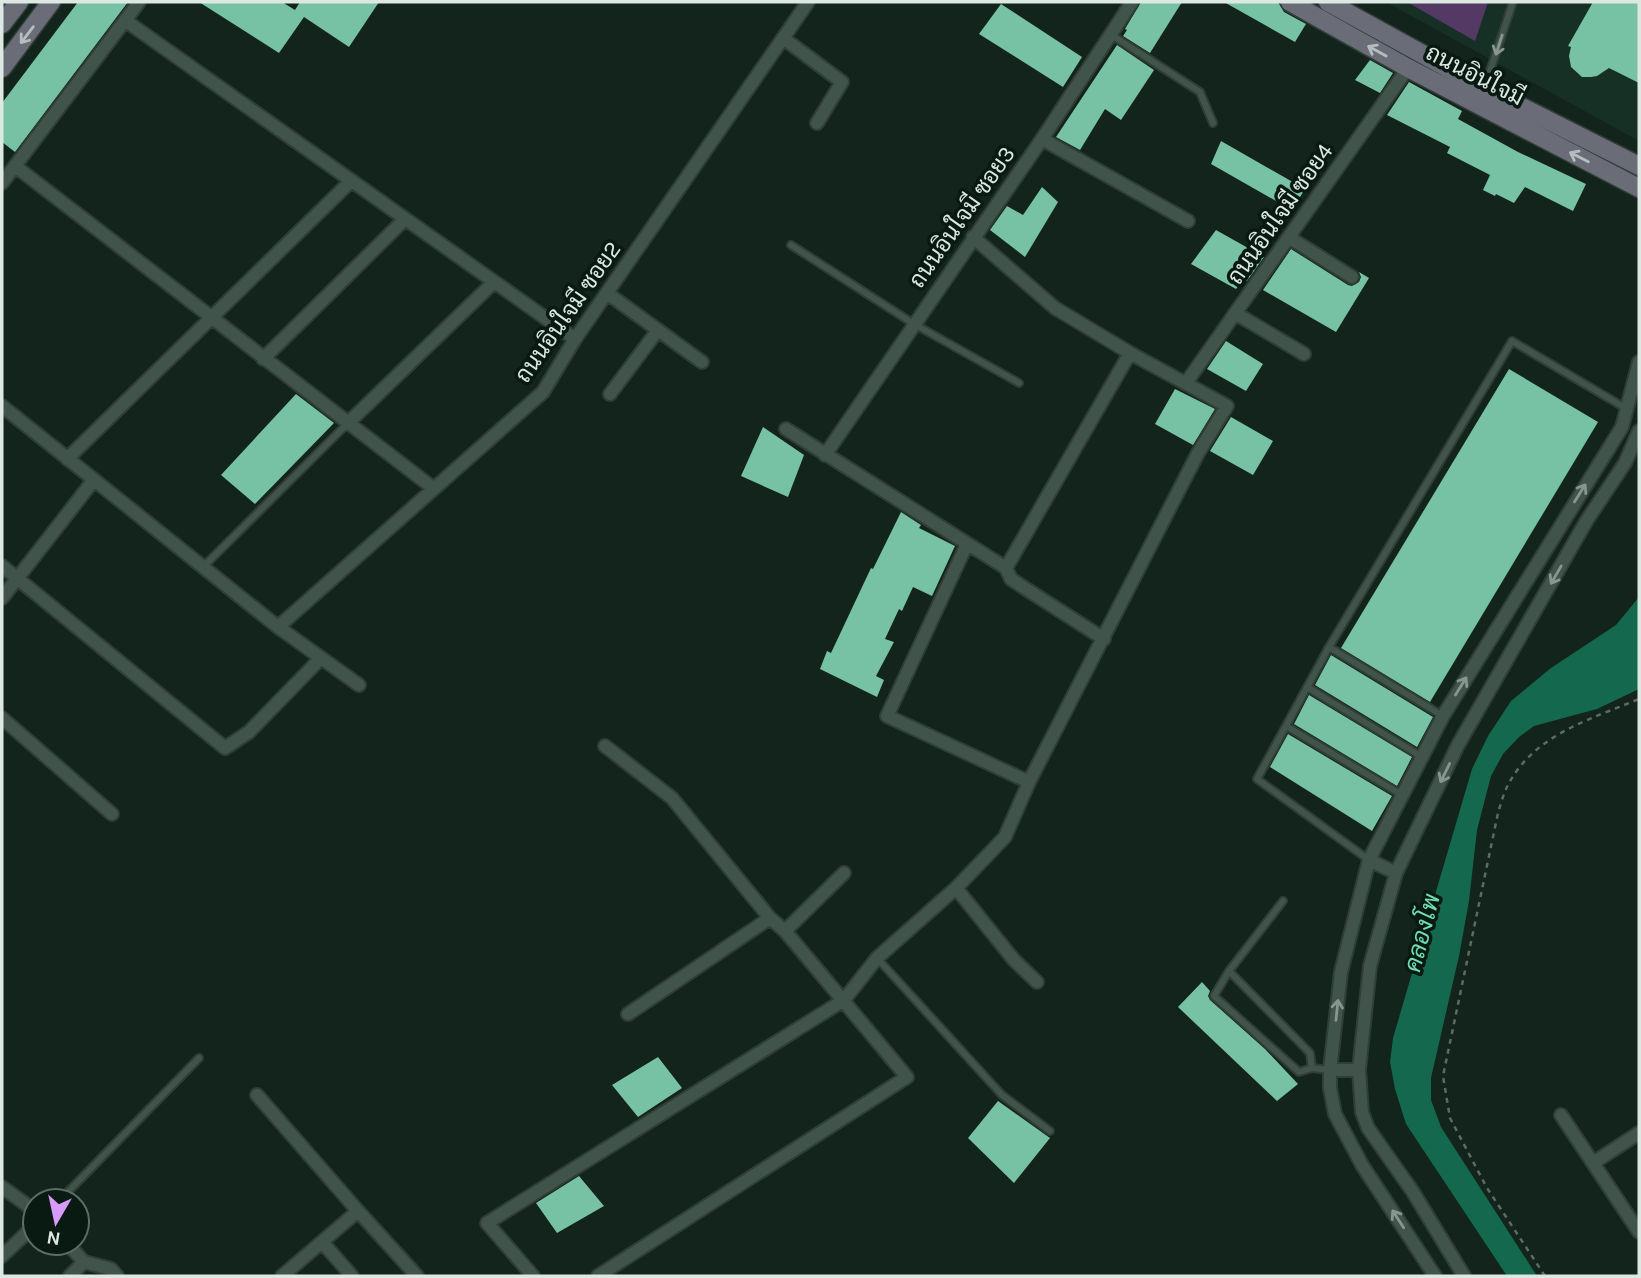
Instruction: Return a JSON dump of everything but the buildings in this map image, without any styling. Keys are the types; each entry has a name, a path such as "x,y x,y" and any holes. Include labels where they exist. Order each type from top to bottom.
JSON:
{"main road":[{"path":"2,24 19,2"},
{"path":"2,68 51,2"},
{"name":"ถนนอินใจมี","path":"1290,2 1408,68 1639,188"},
{"name":"ถนนอินใจมี","path":"1328,2 1484,88 1639,166"}],"street":[{"path":"2,183 139,2"},
{"name":"ถนนอินใจมี ซอย2","path":"278,628 543,392 607,293 808,2"},
{"name":"ถนนอินใจมี ซอย3","path":"825,455 1042,139 1132,2"},
{"path":"126,21 576,340"},
{"path":"783,38 842,82 817,123"},
{"name":"ถนนอินใจมี ซอย4","path":"1186,383 1408,68"},
{"path":"1042,139 1188,221"},
{"path":"15,166 433,488"},
{"path":"67,459 351,181"},
{"path":"263,359 405,219"},
{"path":"533,1276 487,1223 844,1000 877,958 956,888 1005,837 1029,782 1198,453 1227,406 1055,309 973,237"},
{"path":"1290,237 1352,277"},
{"path":"347,424 493,283"},
{"path":"607,293 702,362"},
{"path":"1235,313 1304,354"},
{"path":"610,394 658,330"},
{"path":"1006,568 1130,353"},
{"path":"1435,1276 1362,1165 1335,1114 1330,1070 1341,972 1369,860 1443,716 1622,427 1639,362"},
{"path":"2,406 278,628 359,685"},
{"path":"786,429 1006,568 1012,579 1023,587 1104,639"},
{"path":"1464,1276 1413,1192 1368,1128 1362,1112 1359,1070 1370,966 1396,873 1458,745 1587,520 1625,463 1639,431"},
{"path":"2,598 93,481"},
{"path":"967,544 887,716 1029,782"},
{"path":"2,566 225,748 249,733 321,658"},
{"path":"2,718 112,814"},
{"path":"598,1276 907,1077 785,931 770,918 672,798 605,746"},
{"path":"1369,860 1396,873"},
{"path":"785,931 844,873"},
{"path":"956,888 1014,960 1037,982"},
{"path":"628,1014 770,918"},
{"path":"1330,1070 1359,1070"},
{"path":"257,1096 417,1276"},
{"path":"1561,1115 1639,1232"},
{"path":"1593,1163 1639,1133"},
{"path":"2,1187 21,1201"},
{"path":"282,1276 358,1211"},
{"path":"2,1256 21,1238"},
{"path":"323,1242 352,1276"},
{"path":"80,1257 84,1262 111,1269 117,1276"},
{"path":"70,1276 84,1262"}],"lane":[{"path":"1484,88 1513,2"},
{"path":"1110,34 1200,92 1213,123"},
{"path":"791,245 914,324 1019,383"},
{"path":"1369,860 1257,779 1329,647 1512,341 1628,409"},
{"path":"203,567 347,424"},
{"path":"1329,647 1443,716"},
{"path":"1307,687 1422,757"},
{"path":"1286,726 1402,795"},
{"path":"1283,901 1229,971 1214,996 1299,1072 1312,1068 1330,1070"},
{"path":"877,958 1002,1095 1050,1131"},
{"path":"1229,971 1310,1053 1312,1068"},
{"path":"73,1187 199,1058"}],"path":[{"path":"1545,1276 1487,1188 1450,1118 1443,1076 1498,813 1508,783 1524,761 1557,733 1639,699"}],"shaded area":[{"path":"1386,2 1639,2 1639,141"},
{"path":"1407,2 1488,2 1475,41"},
{"path":"1639,597 1639,689 1597,709 1534,726 1519,737 1503,754 1491,776 1477,830 1469,901 1431,1078 1431,1100 1441,1127 1537,1276 1507,1276 1406,1124 1390,1062 1393,1038 1472,769 1488,736 1511,701 1551,668 1616,625"}],"water label":[{"name":"คลองโพ","path":"1422,933"}]}
